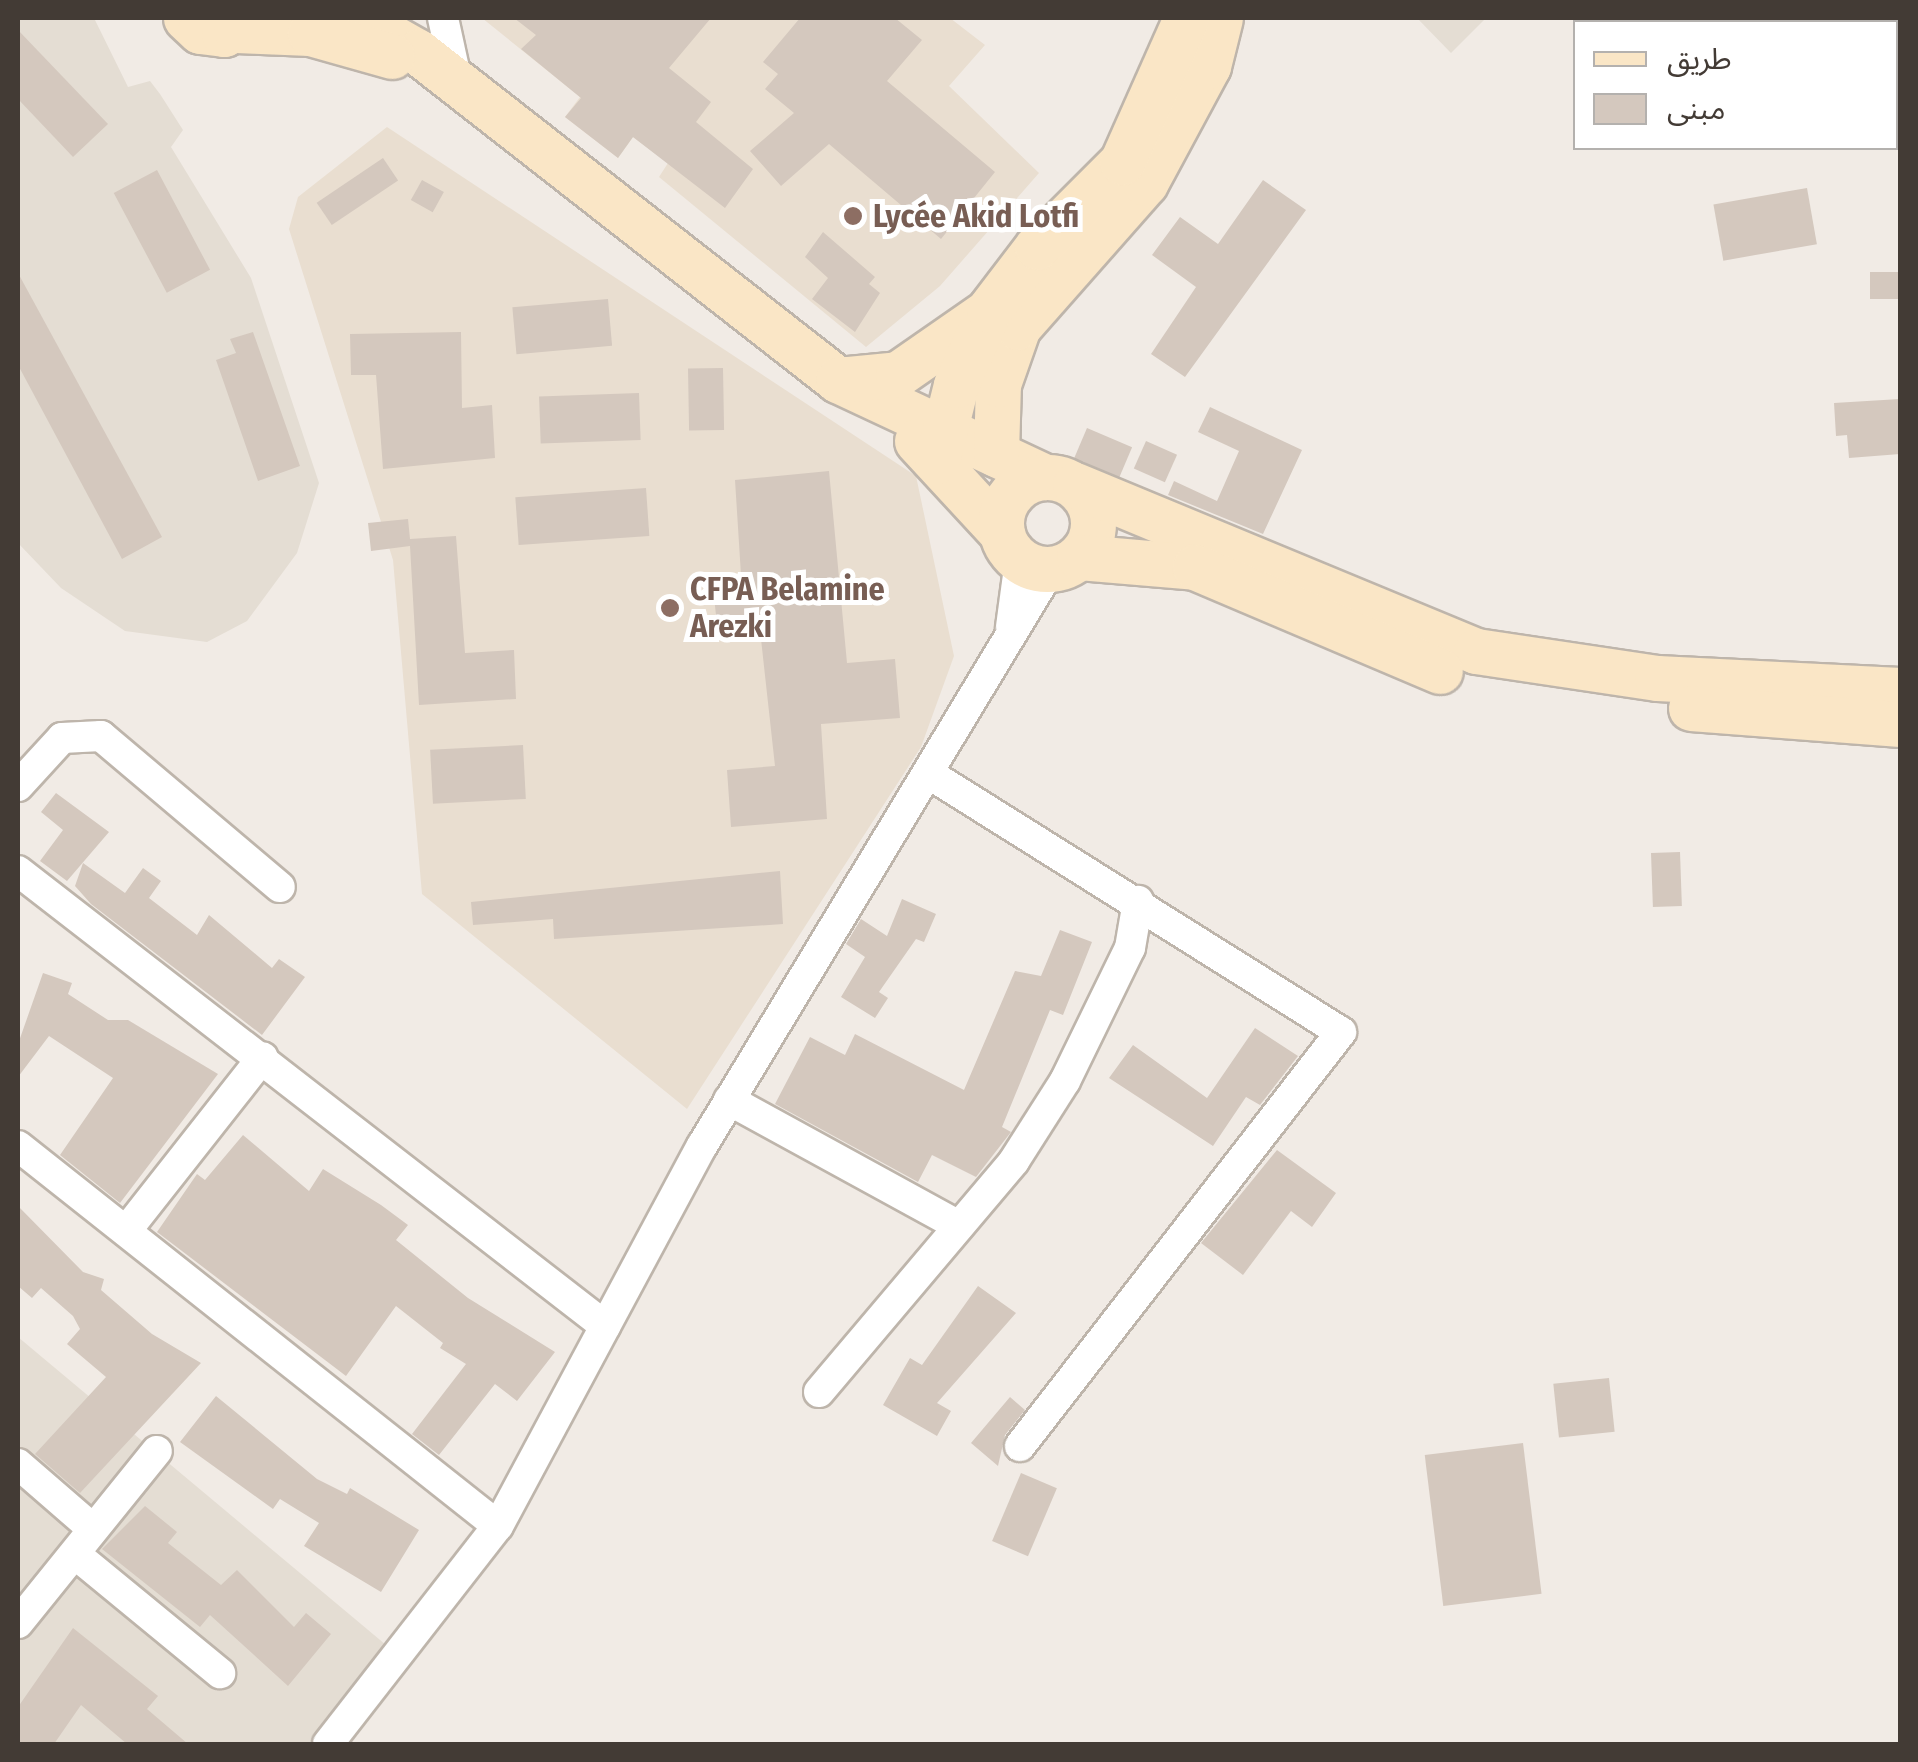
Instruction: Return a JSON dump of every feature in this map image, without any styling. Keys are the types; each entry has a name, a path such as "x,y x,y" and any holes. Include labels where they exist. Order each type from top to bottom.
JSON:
{"main road":[{"path":"186,18 212,34 242,24 351,41 458,86"},
{"path":"358,18 458,86 838,380 940,446 1038,555 1195,566 1360,643 1466,679 1618,702 1900,724"},
{"path":"940,446 989,310 1037,247 1122,162 1186,18"},
{"path":"996,454 998,384 1018,327 1145,184 1208,66 1220,18"},
{"path":"838,380 898,374 989,310"},
{"path":"940,446 996,454 1476,651 1657,678 1900,690"},
{"path":"1038,555 1094,528 1060,481"},
{"path":"1038,555 1006,502 1060,481"}],"street":[{"path":"443,18 458,86"},
{"path":"328,1744 498,1526 729,1100 1008,650 1038,555"},
{"path":"18,786 62,738 101,736 280,887"},
{"path":"931,775 1138,901 1341,1032 1020,1446"},
{"path":"18,871 263,1056 605,1326"},
{"path":"819,1392 958,1226 1065,1081 1130,948 1138,901"},
{"path":"126,1232 263,1056"},
{"path":"729,1100 958,1226"},
{"path":"18,1146 498,1526"},
{"path":"18,1623 157,1451"},
{"path":"18,1464 84,1542 220,1673"}],"shaded area":[{"path":"18,18 94,18 128,87 150,81 160,94 183,130 171,147 251,278 319,483 297,553 247,621 207,642 125,631 61,588 18,543"},
{"name":"Lycée Akid Lotfi","path":"482,18 950,18 985,45 949,86 1039,173 940,286 866,347 659,177 668,163 633,137 618,158 565,117 580,97"},
{"path":"1417,18 1486,18 1451,53"},
{"name":"CFPA Belamine Arezki","path":"387,127 916,476 954,656 921,747 687,1109 422,894 393,560 289,229 298,197"},
{"path":"18,1337 398,1655 333,1744 18,1744"}],"building":[{"path":"514,18 711,18 669,68 711,102 696,122 753,169 725,208 633,137 618,158 565,117 581,98 521,49 536,35"},
{"path":"800,18 895,18 922,40 887,81 995,172 941,239 829,144 781,186 750,151 794,113 765,89 778,74 763,62"},
{"path":"18,30 108,124 73,157 18,99"},
{"path":"383,158 398,180 332,225 317,203"},
{"path":"157,170 210,270 167,293 114,193"},
{"path":"422,180 444,192 433,212 411,200"},
{"path":"1263,180 1306,210 1185,377 1151,354 1196,287 1152,255 1180,217 1218,244"},
{"path":"1807,188 1817,244 1723,261 1713,204"},
{"path":"823,232 875,277 869,284 880,293 855,332 812,299 828,278 805,257"},
{"path":"1870,272 1900,272 1900,299 1870,299"},
{"path":"18,273 162,537 122,559 18,365"},
{"path":"608,299 612,346 516,354 512,307"},
{"path":"253,332 300,466 258,481 216,360 236,353 230,339"},
{"path":"461,332 462,408 492,405 495,458 383,469 376,375 351,375 350,334"},
{"path":"723,368 724,430 689,431 688,369"},
{"path":"639,393 641,440 541,443 539,396"},
{"path":"1900,399 1900,454 1849,458 1847,435 1836,436 1834,403"},
{"path":"1210,407 1302,450 1263,534 1168,495 1174,481 1217,501 1239,451 1198,432"},
{"path":"1087,428 1132,447 1119,478 1074,459"},
{"path":"1146,441 1177,455 1165,482 1134,468"},
{"path":"829,471 847,663 895,659 900,718 821,724 827,819 731,827 727,770 775,766 760,630 718,634 712,578 741,575 735,480"},
{"path":"646,488 649,536 519,545 515,497"},
{"path":"408,519 410,539 456,536 465,653 514,650 516,699 419,705 410,546 371,551 368,523"},
{"path":"523,745 526,799 433,804 430,750"},
{"path":"56,793 109,832 67,881 40,861 63,830 41,812"},
{"path":"1680,852 1682,906 1653,907 1651,853"},
{"path":"83,863 125,893 143,868 161,881 149,898 197,935 209,915 272,968 279,959 305,977 262,1035 91,904 75,886"},
{"path":"780,871 783,924 554,939 553,919 473,925 471,902"},
{"path":"902,899 936,914 924,942 916,939 879,992 888,998 875,1018 841,997 865,957 846,944 861,919 887,936"},
{"path":"1060,930 1092,942 1063,1015 1050,1010 1002,1127 1011,1132 976,1177 932,1155 918,1182 775,1104 810,1037 845,1055 855,1034 964,1090 1015,971 1041,976"},
{"path":"43,973 72,983 68,994 108,1020 128,1020 218,1074 120,1203 60,1155 113,1078 49,1036 18,1077 18,1044"},
{"path":"1255,1028 1298,1056 1260,1105 1246,1097 1213,1146 1109,1078 1133,1045 1207,1098"},
{"path":"243,1135 309,1191 323,1169 381,1205 408,1225 396,1240 468,1298 555,1352 517,1401 495,1384 439,1455 412,1434 466,1364 440,1348 443,1343 396,1306 346,1376 157,1232 197,1174 205,1180"},
{"path":"1277,1150 1336,1193 1312,1227 1291,1211 1243,1275 1201,1243"},
{"path":"18,1206 83,1272 104,1279 101,1290 152,1334 201,1363 80,1493 35,1454 106,1377 67,1344 80,1329 73,1316 41,1288 32,1298 18,1286"},
{"path":"978,1286 1016,1313 937,1403 951,1411 937,1436 883,1405 910,1358 922,1365"},
{"path":"1609,1378 1615,1432 1559,1438 1553,1384"},
{"path":"216,1396 317,1479 347,1494 350,1488 419,1530 381,1592 304,1546 319,1523 280,1499 273,1509 180,1442"},
{"path":"1010,1397 1025,1410 1005,1435 998,1466 971,1443"},
{"path":"1523,1443 1542,1594 1443,1606 1425,1455"},
{"path":"1021,1473 1057,1488 1028,1556 992,1541"},
{"path":"145,1506 177,1532 168,1543 221,1585 237,1570 294,1627 306,1613 331,1634 288,1686 210,1615 200,1627 102,1549"},
{"path":"73,1628 158,1696 147,1709 188,1744 127,1744 81,1705 54,1744 18,1744 18,1707"}],"place":[{"name":"Lycée Akid Lotfi","path":"853,216"},
{"name":"CFPA Belamine Arezki","path":"670,608"}]}
